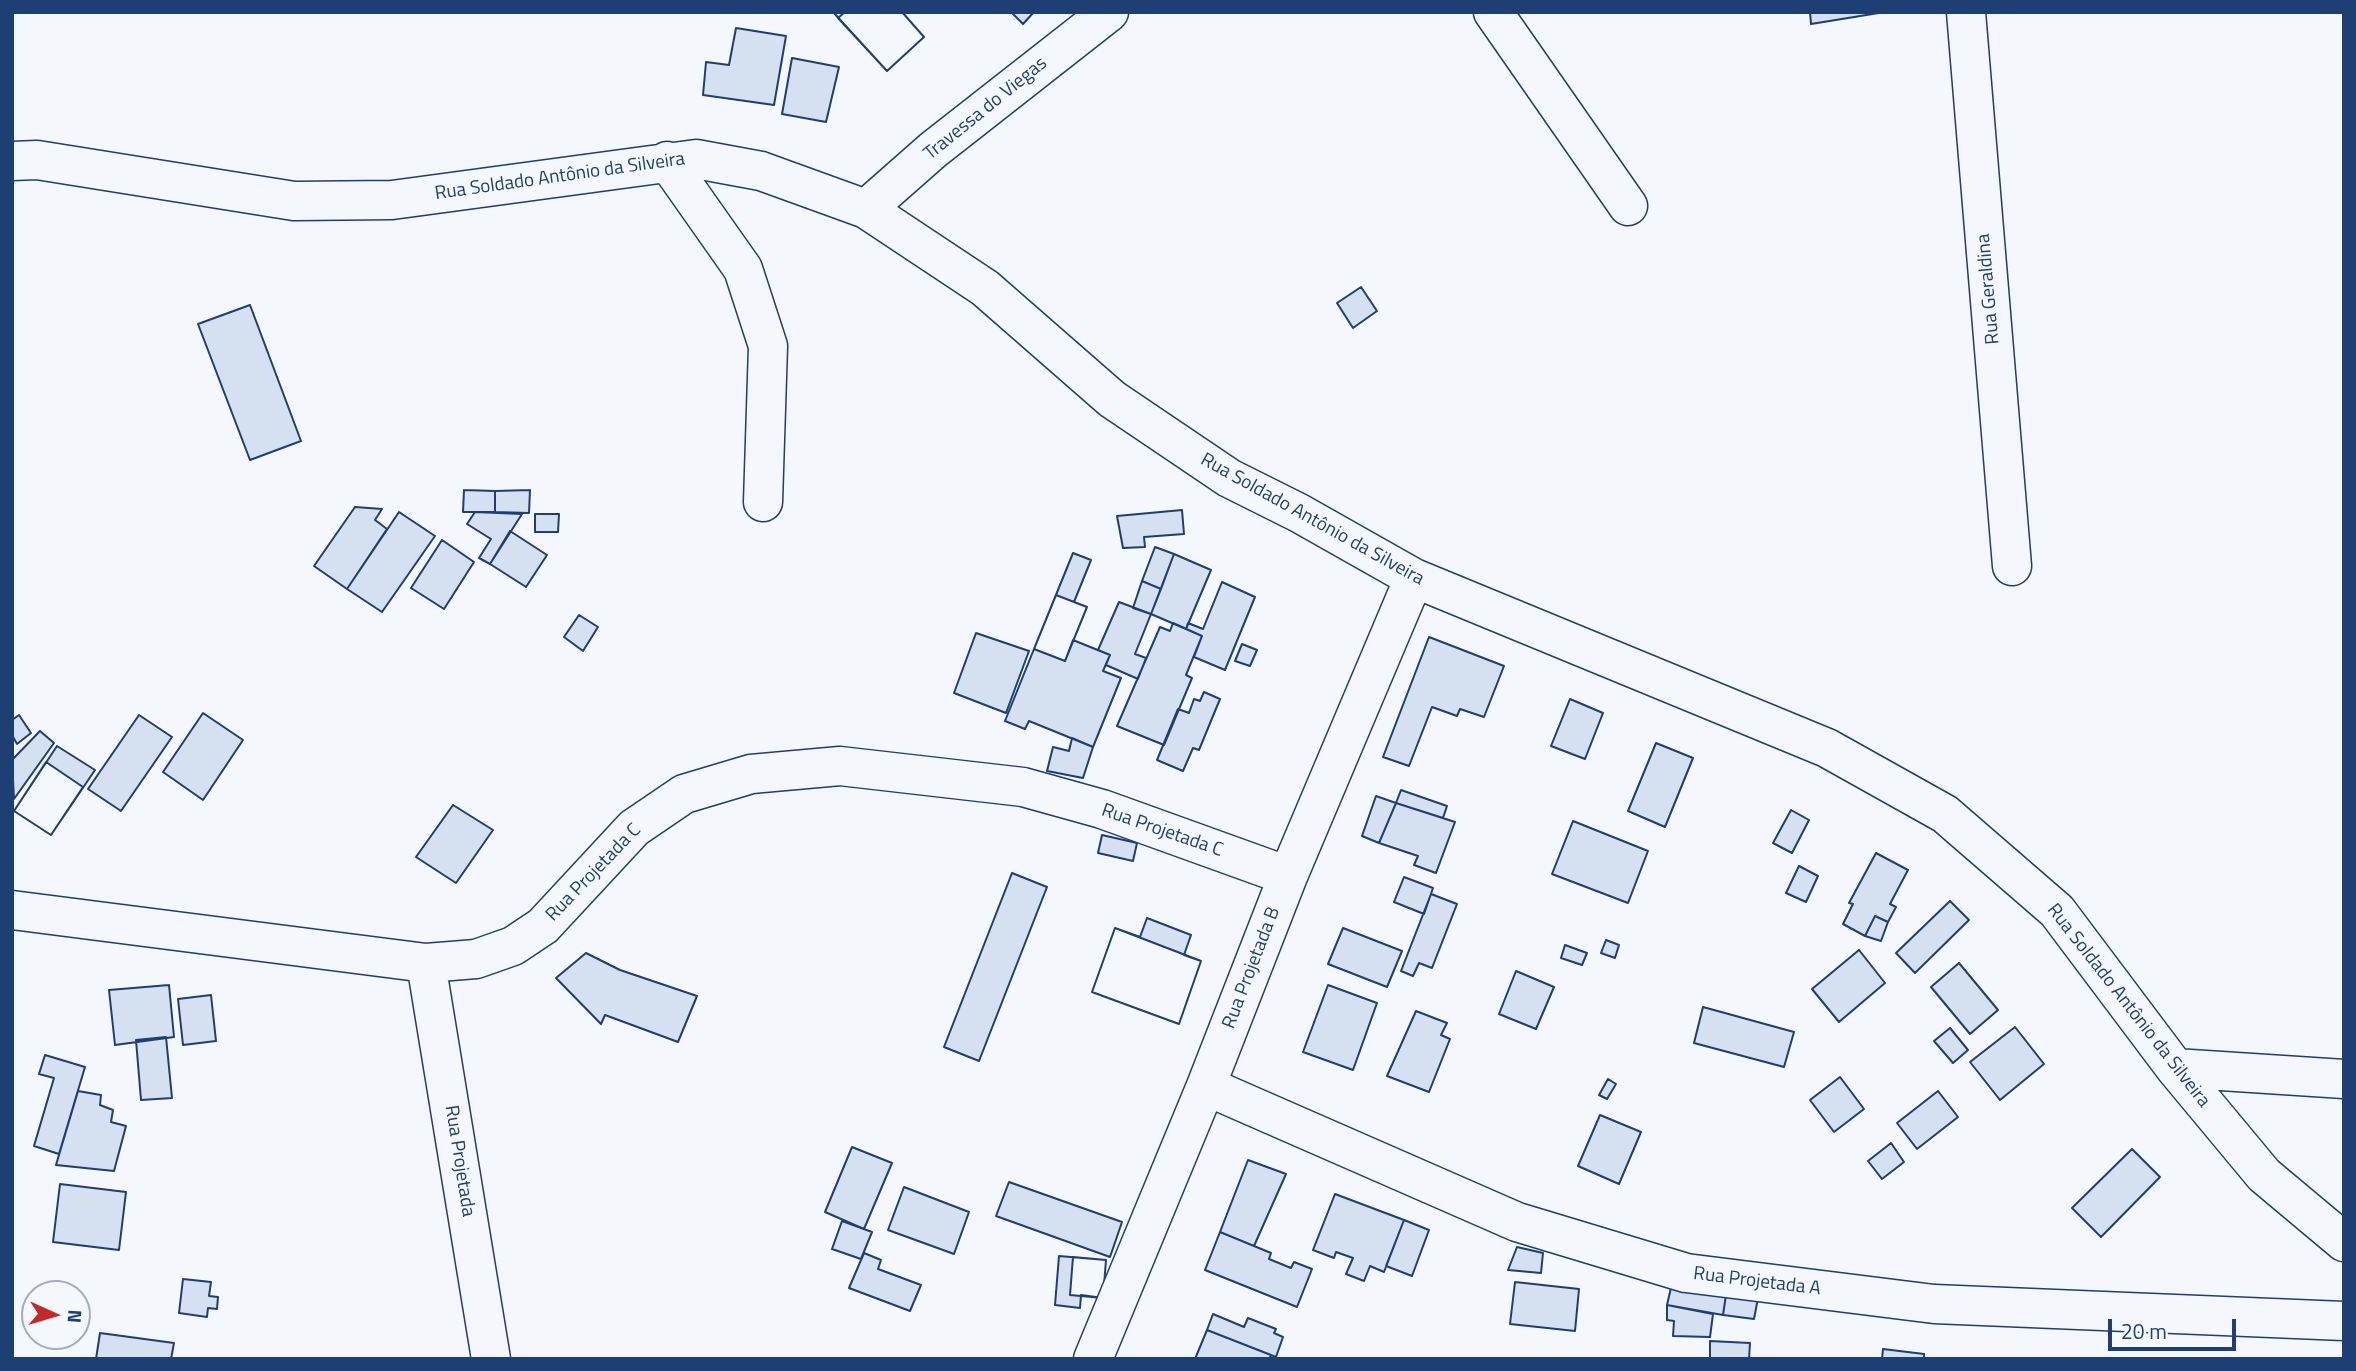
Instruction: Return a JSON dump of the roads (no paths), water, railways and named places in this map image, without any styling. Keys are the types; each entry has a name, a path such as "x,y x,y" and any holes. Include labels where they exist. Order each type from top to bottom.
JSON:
{"street":[{"name":"Travessa do Viegas","path":"866,209 933,150 1108,12"},
{"path":"1493,12 1628,206"},
{"name":"Rua Geraldina","path":"1966,12 2012,566"},
{"name":"Rua Soldado Antônio da Silveira","path":"12,161 37,160 306,201 392,200 696,159 761,171 866,209 985,288 1112,399 1218,471 1414,578 1827,748 1945,814 2057,911 2175,1068 2264,1175 2344,1242"},
{"path":"667,161 743,269 768,346 763,502"},
{"name":"Rua Projetada B","path":"1093,1359 1206,1086 1288,876 1414,578"},
{"name":"Rua Projetada C","path":"12,909 426,963 476,959 513,946 543,926 634,828 684,794 751,774 839,766 1023,787 1102,809 1288,876"},
{"name":"Rua Projetada","path":"426,963 491,1359"},
{"path":"2175,1068 2344,1079"},
{"name":"Rua Projetada A","path":"1206,1086 1517,1222 1686,1273 1934,1304 2344,1321"}]}
